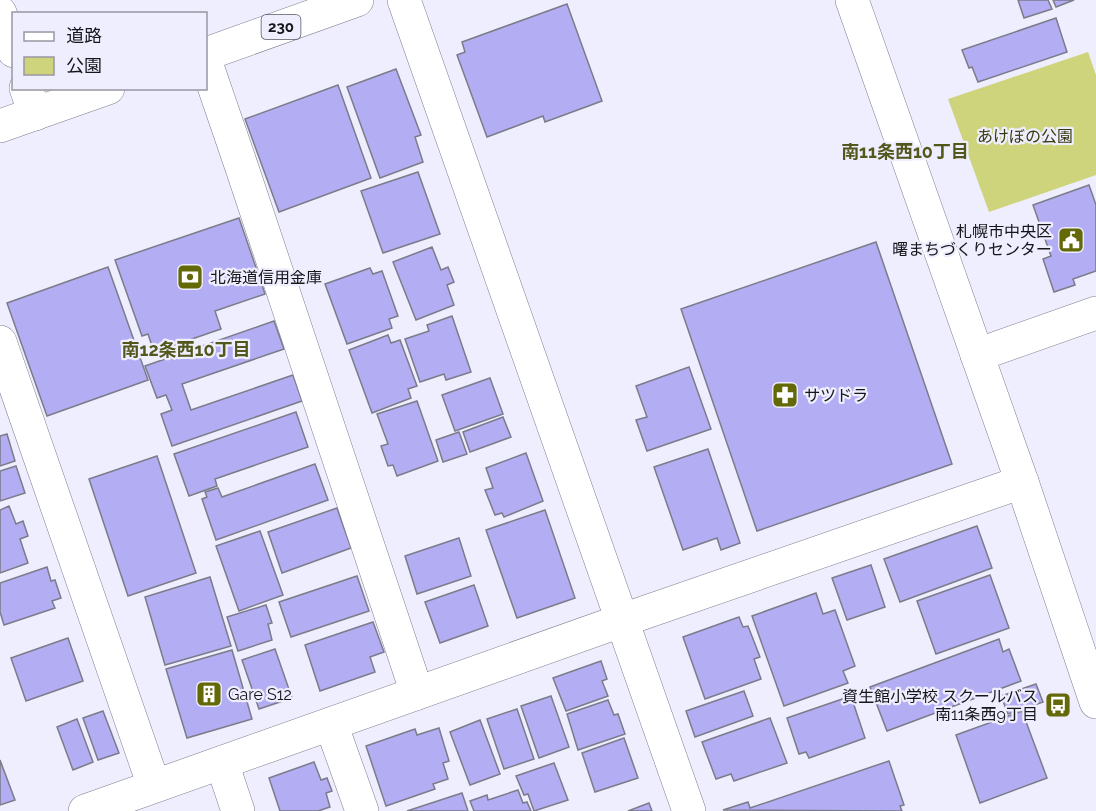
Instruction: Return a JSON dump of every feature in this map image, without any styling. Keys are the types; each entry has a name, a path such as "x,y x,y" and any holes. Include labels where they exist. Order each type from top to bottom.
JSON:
{"main road":[{"path":"404,0 689,811"},
{"path":"852,0 1022,482 1096,702"},
{"name":"230","path":"207,54 341,3"},
{"path":"0,13 12,46"},
{"path":"207,66 417,693"},
{"path":"0,126 31,101 96,90"},
{"path":"977,355 1096,313"},
{"path":"0,342 154,786"},
{"path":"85,811 1022,482"},
{"path":"331,724 362,811"},
{"path":"222,763 238,811"}],"green space":[{"name":"あけぼの公園","path":"1088,52 1096,75 1096,175 989,212 948,99"}],"building":[{"path":"1018,0 1048,0 1052,9 1024,18"},
{"path":"1053,0 1074,0 1056,7"},
{"path":"567,4 602,101 545,122 543,116 487,137 457,55 465,52 462,42"},
{"path":"1056,18 1067,52 978,82 962,50"},
{"path":"396,69 421,135 415,137 423,162 380,178 347,87"},
{"path":"338,85 371,178 279,212 245,119"},
{"path":"418,172 440,234 383,253 361,191"},
{"path":"1089,185 1096,205 1096,271 1073,279 1075,285 1054,292 1043,259 1051,256 1033,205"},
{"name":"北海道信用金庫","path":"239,218 265,294 215,311 221,329 154,352 148,334 142,336 115,260"},
{"path":"876,242 952,464 757,531 681,309"},
{"path":"432,247 441,270 448,267 454,282 447,285 454,305 416,320 393,262"},
{"path":"108,267 148,380 47,416 7,303"},
{"path":"370,268 373,274 382,271 398,316 389,319 392,328 347,344 325,284"},
{"path":"452,316 471,372 446,380 444,374 420,382 405,339 429,331 427,325"},
{"path":"274,321 284,349 182,384 191,410 293,375 302,401 172,446 161,414 172,410 166,395 157,398 145,366"},
{"path":"388,335 391,343 400,340 417,386 408,389 411,398 372,413 349,350"},
{"path":"689,367 711,429 647,451 636,420 647,417 636,386"},
{"path":"490,378 503,414 455,431 442,395"},
{"path":"417,401 438,461 397,476 393,465 388,466 381,446 388,444 377,414"},
{"path":"296,412 308,447 215,479 217,486 189,496 174,454"},
{"path":"503,417 511,437 470,452 463,432"},
{"path":"459,432 467,454 443,462 436,440"},
{"path":"7,434 15,461 0,466 0,436"},
{"path":"708,449 740,543 721,550 717,538 683,550 654,467"},
{"path":"526,453 543,501 504,517 502,513 495,515 485,490 493,488 486,468"},
{"path":"157,456 196,573 128,596 89,479"},
{"path":"315,464 328,500 216,540 202,499 207,497 205,492 218,488 222,497"},
{"path":"16,466 25,493 0,501 0,471"},
{"path":"9,506 16,524 23,521 28,536 20,539 28,563 0,573 0,510"},
{"path":"337,508 351,548 282,573 268,532"},
{"path":"545,510 575,598 517,618 486,530"},
{"path":"977,526 992,568 900,602 884,559"},
{"path":"260,531 283,595 239,611 216,546"},
{"path":"459,538 471,576 417,594 405,556"},
{"path":"871,565 885,607 847,620 832,578"},
{"path":"47,567 51,581 55,580 61,598 52,601 55,608 4,625 0,612 0,583"},
{"path":"990,575 1009,628 936,654 917,601"},
{"path":"357,576 369,611 291,637 279,602"},
{"path":"210,577 231,646 165,665 145,597"},
{"path":"474,585 488,626 440,643 425,602"},
{"path":"816,593 823,614 835,610 855,666 843,671 848,683 784,706 752,616"},
{"path":"266,605 272,623 268,624 272,640 238,651 227,617"},
{"path":"739,617 743,627 748,626 760,657 754,659 761,679 705,699 683,637"},
{"path":"373,622 384,652 370,657 375,672 320,691 305,645"},
{"path":"68,638 83,681 26,701 11,658"},
{"path":"999,639 1003,652 1009,649 1021,681 887,731 870,687"},
{"path":"275,649 292,698 259,709 242,660"},
{"name":"Gare S12","path":"232,650 252,719 187,738 166,669"},
{"path":"601,661 607,679 602,681 608,696 566,711 553,678"},
{"path":"1036,684 1043,702 1008,714 1001,696"},
{"path":"744,691 753,716 695,737 686,711"},
{"path":"551,696 569,747 539,758 521,706"},
{"path":"851,696 865,738 809,758 806,752 799,754 787,718"},
{"path":"608,700 614,715 618,714 625,734 578,750 567,714"},
{"path":"517,709 534,759 504,769 487,719"},
{"path":"103,711 119,753 98,760 83,718"},
{"path":"1022,711 1047,778 980,803 956,735"},
{"path":"770,718 787,763 734,781 731,774 716,779 702,742"},
{"path":"77,719 93,762 73,770 57,727"},
{"path":"480,720 500,774 470,785 450,732"},
{"path":"439,728 449,761 443,763 448,779 433,784 435,789 386,806 366,746 415,729 417,735"},
{"path":"624,738 638,778 595,792 582,753"},
{"path":"0,760 15,800 0,805"},
{"path":"889,761 904,805 900,806 902,811 723,810 748,802 750,808"},
{"path":"314,762 321,780 327,778 332,791 326,793 330,807 318,811 280,811 269,778"},
{"path":"554,763 568,800 534,811 528,794 524,795 516,776"},
{"path":"518,790 523,803 527,802 531,811 474,811 470,801 487,795 488,800"},
{"path":"462,793 468,811 407,811"},
{"path":"649,803 652,811 628,811"}],"place":[{"name":"札幌市中央区 曙まちづくりセンター","path":"1071,240"},
{"name":"北海道信用金庫","path":"190,277"},
{"name":"サツドラ","path":"785,395"},
{"name":"Gare S12","path":"209,694"},
{"name":"資生館小学校 スクールバス 南11条西9丁目","path":"1058,705"}],"district":[{"name":"南11条西10丁目","path":"905,152"},
{"name":"南12条西10丁目","path":"186,350"}]}
